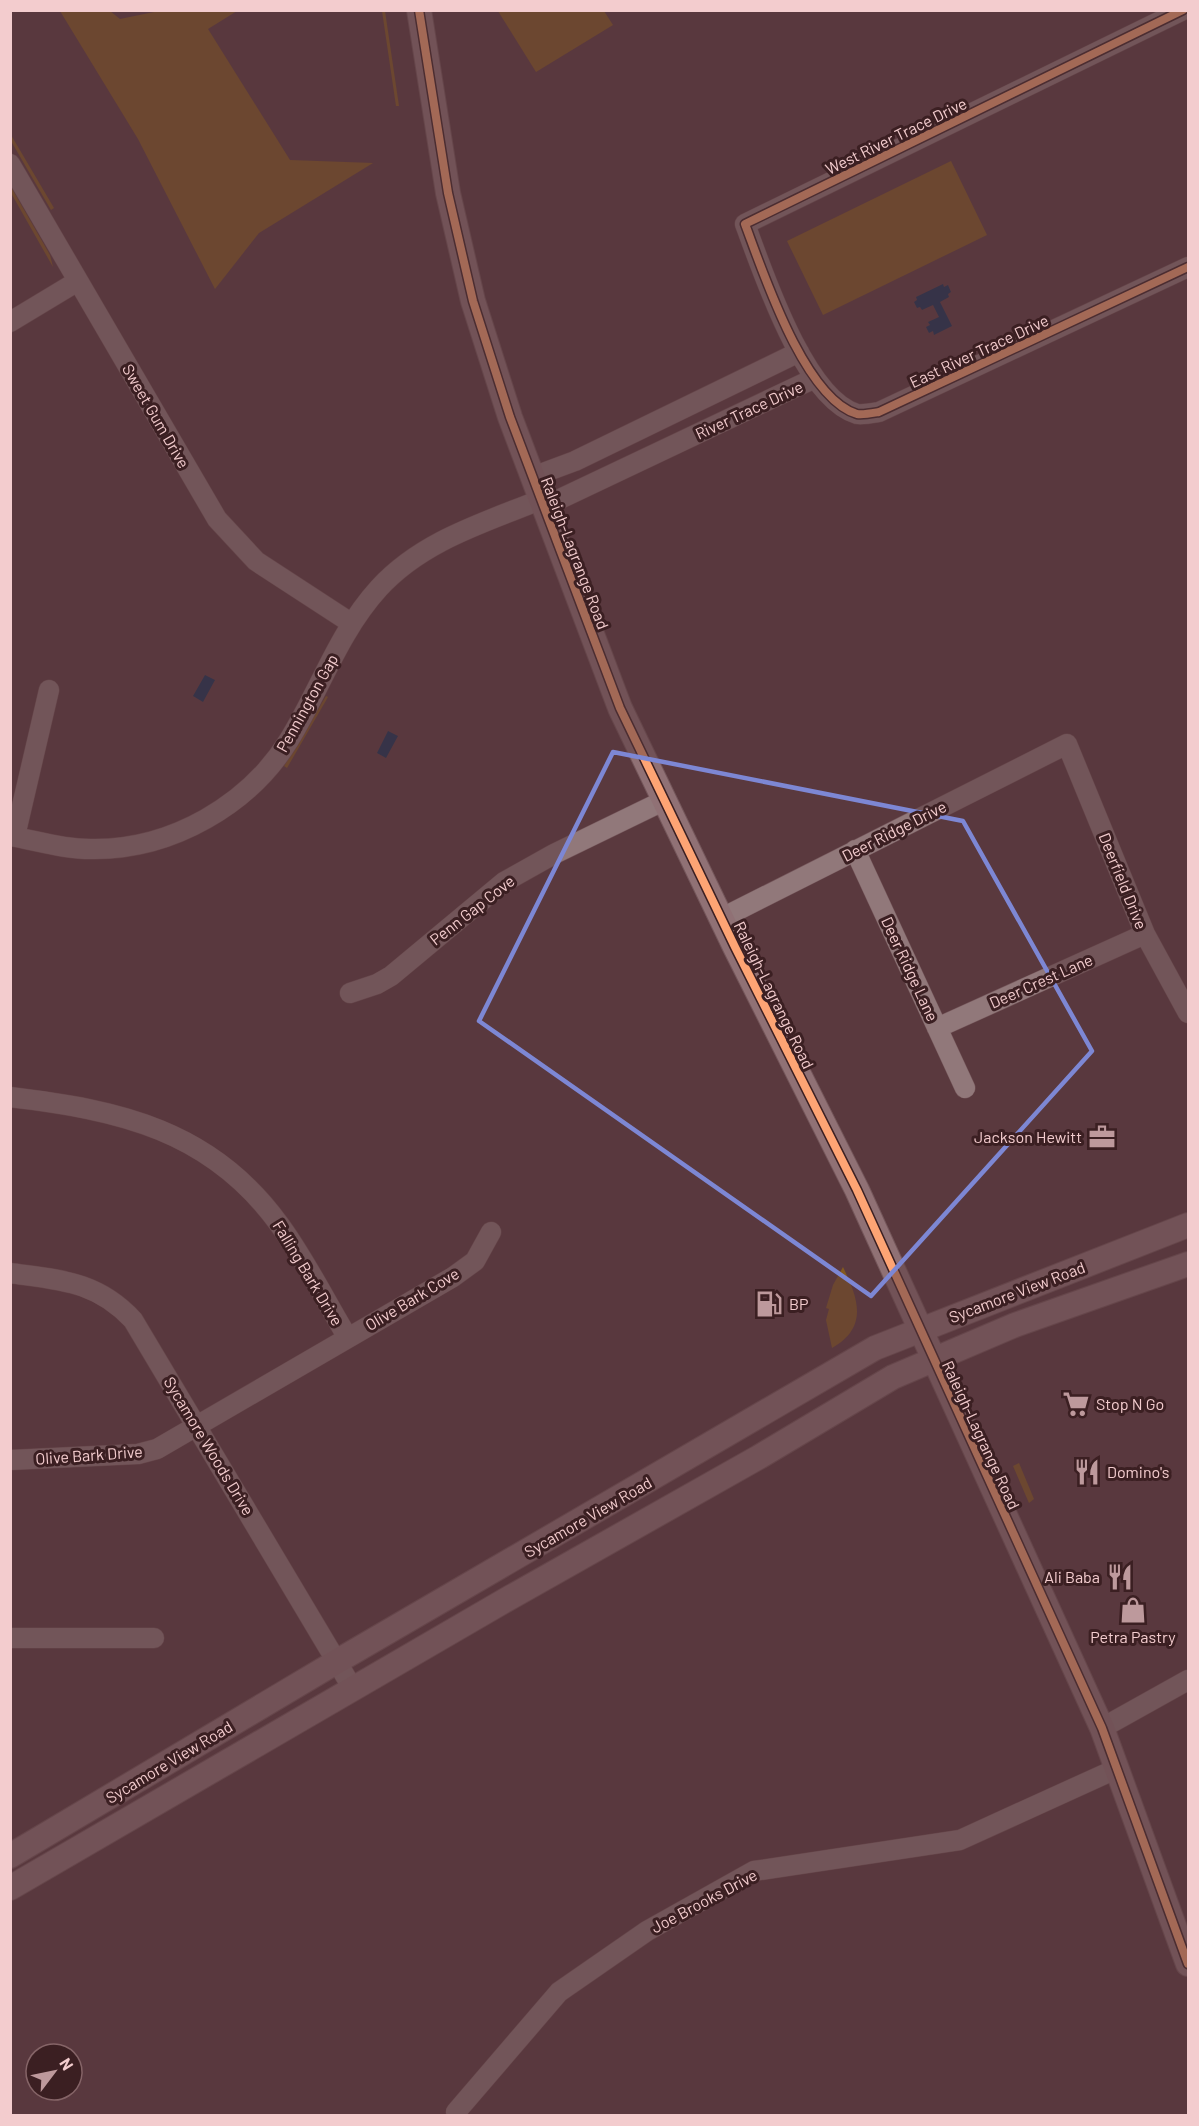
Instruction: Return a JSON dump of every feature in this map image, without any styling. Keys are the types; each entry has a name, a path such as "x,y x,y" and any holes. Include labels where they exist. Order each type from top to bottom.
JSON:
{"main road":[{"name":"Raleigh-Lagrange Road","path":"419,10 434,118 457,235 491,362 542,504 620,708 663,801 853,1182 1102,1728 1188,1964"},
{"name":"Sycamore View Road","path":"12,1853 875,1348 1182,1228"},
{"path":"1182,1228 1188,1264"},
{"name":"Sycamore View Road","path":"21,1883 353,1689 769,1452 893,1377 1015,1325 1188,1264"},
{"path":"1060,1276 1071,1305"}],"street":[{"name":"West River Trace Drive","path":"799,352 764,276 745,224 1183,10"},
{"name":"Sweet Gum Drive","path":"10,164 209,507 227,532 268,571 351,623"},
{"name":"East River Trace Drive","path":"799,352 813,379 837,402 857,414 879,412 1188,267"},
{"path":"10,322 78,281"},
{"name":"River Trace Drive","path":"532,477 575,460 672,415 799,352"},
{"name":"River Trace Drive","path":"542,504 813,379"},
{"name":"River Trace Drive","path":"672,415 684,440"},
{"name":"Pennington Gap","path":"13,836 65,847 110,849 162,838 219,810 252,785 281,751 351,623 379,587 423,551 461,532 542,504"},
{"path":"13,836 49,690"},
{"name":"Deer Ridge Drive","path":"722,918 1067,744"},
{"name":"Deerfield Drive","path":"1067,744 1144,934 1188,1013"},
{"name":"Penn Gap Cove","path":"350,993 377,984 390,976 504,882 554,854 663,801"},
{"name":"Deer Ridge Lane","path":"855,850 965,1088"},
{"name":"Deer Crest Lane","path":"937,1028 1144,934"},
{"name":"Falling Bark Drive","path":"10,1097 123,1116 167,1132 219,1163 262,1203 280,1224 348,1338"},
{"name":"Olive Bark Cove","path":"197,1427 475,1261 490,1232"},
{"name":"Sycamore Woods Drive","path":"10,1273 85,1285 117,1304 139,1328 353,1689"},
{"name":"Olive Bark Drive","path":"10,1460 148,1452 197,1427"},
{"path":"10,1638 154,1638"},
{"path":"1102,1728 1188,1680"},
{"name":"Joe Brooks Drive","path":"456,2112 559,1992 647,1931 754,1870 960,1840 1116,1768"},
{"path":"12,1853 21,1883"}],"highlighted area":[{"path":"613,752 963,821 1092,1051 871,1296 479,1021"}],"shaded area":[{"path":"60,11 110,11 120,19 159,11 237,11 208,29 290,160 373,163 259,233 215,289 138,139"},
{"path":"382,11 385,11 399,106 396,106"},
{"path":"498,11 604,11 613,25 536,72"},
{"path":"11,135 54,208 51,210 11,141"},
{"path":"951,161 987,235 823,315 787,241"},
{"path":"11,187 50,255 53,267 11,193"},
{"path":"326,696 328,697 287,768 284,766"},
{"path":"843,1267 856,1301 856,1321 844,1340 832,1348 826,1320 829,1309 826,1308 833,1285"},
{"path":"1019,1463 1034,1499 1029,1503 1013,1466"}],"water":[{"path":"943,284 944,287 948,285 951,292 948,294 949,297 940,302 952,326 934,335 933,331 929,333 926,327 930,325 928,322 939,317 933,305 922,310 920,307 917,308 914,302 917,300 916,297"},
{"path":"205,675 215,680 203,702 193,696"},
{"path":"388,731 398,736 386,758 377,753"}],"cycle path":[{"path":"419,10 448,193 473,301 510,417 620,708 735,947 857,1190 1102,1728 1188,1964"},
{"path":"1183,10 745,224 774,301 803,360 820,384 838,403 857,414 879,412 1188,267"}],"place":[{"name":"Jackson Hewitt","path":"1102,1137"},
{"name":"BP","path":"769,1304"},
{"name":"Stop N Go","path":"1076,1404"},
{"name":"Domino's","path":"1087,1472"},
{"name":"Ali Baba","path":"1120,1577"},
{"name":"Petra Pastry","path":"1133,1610"}]}
